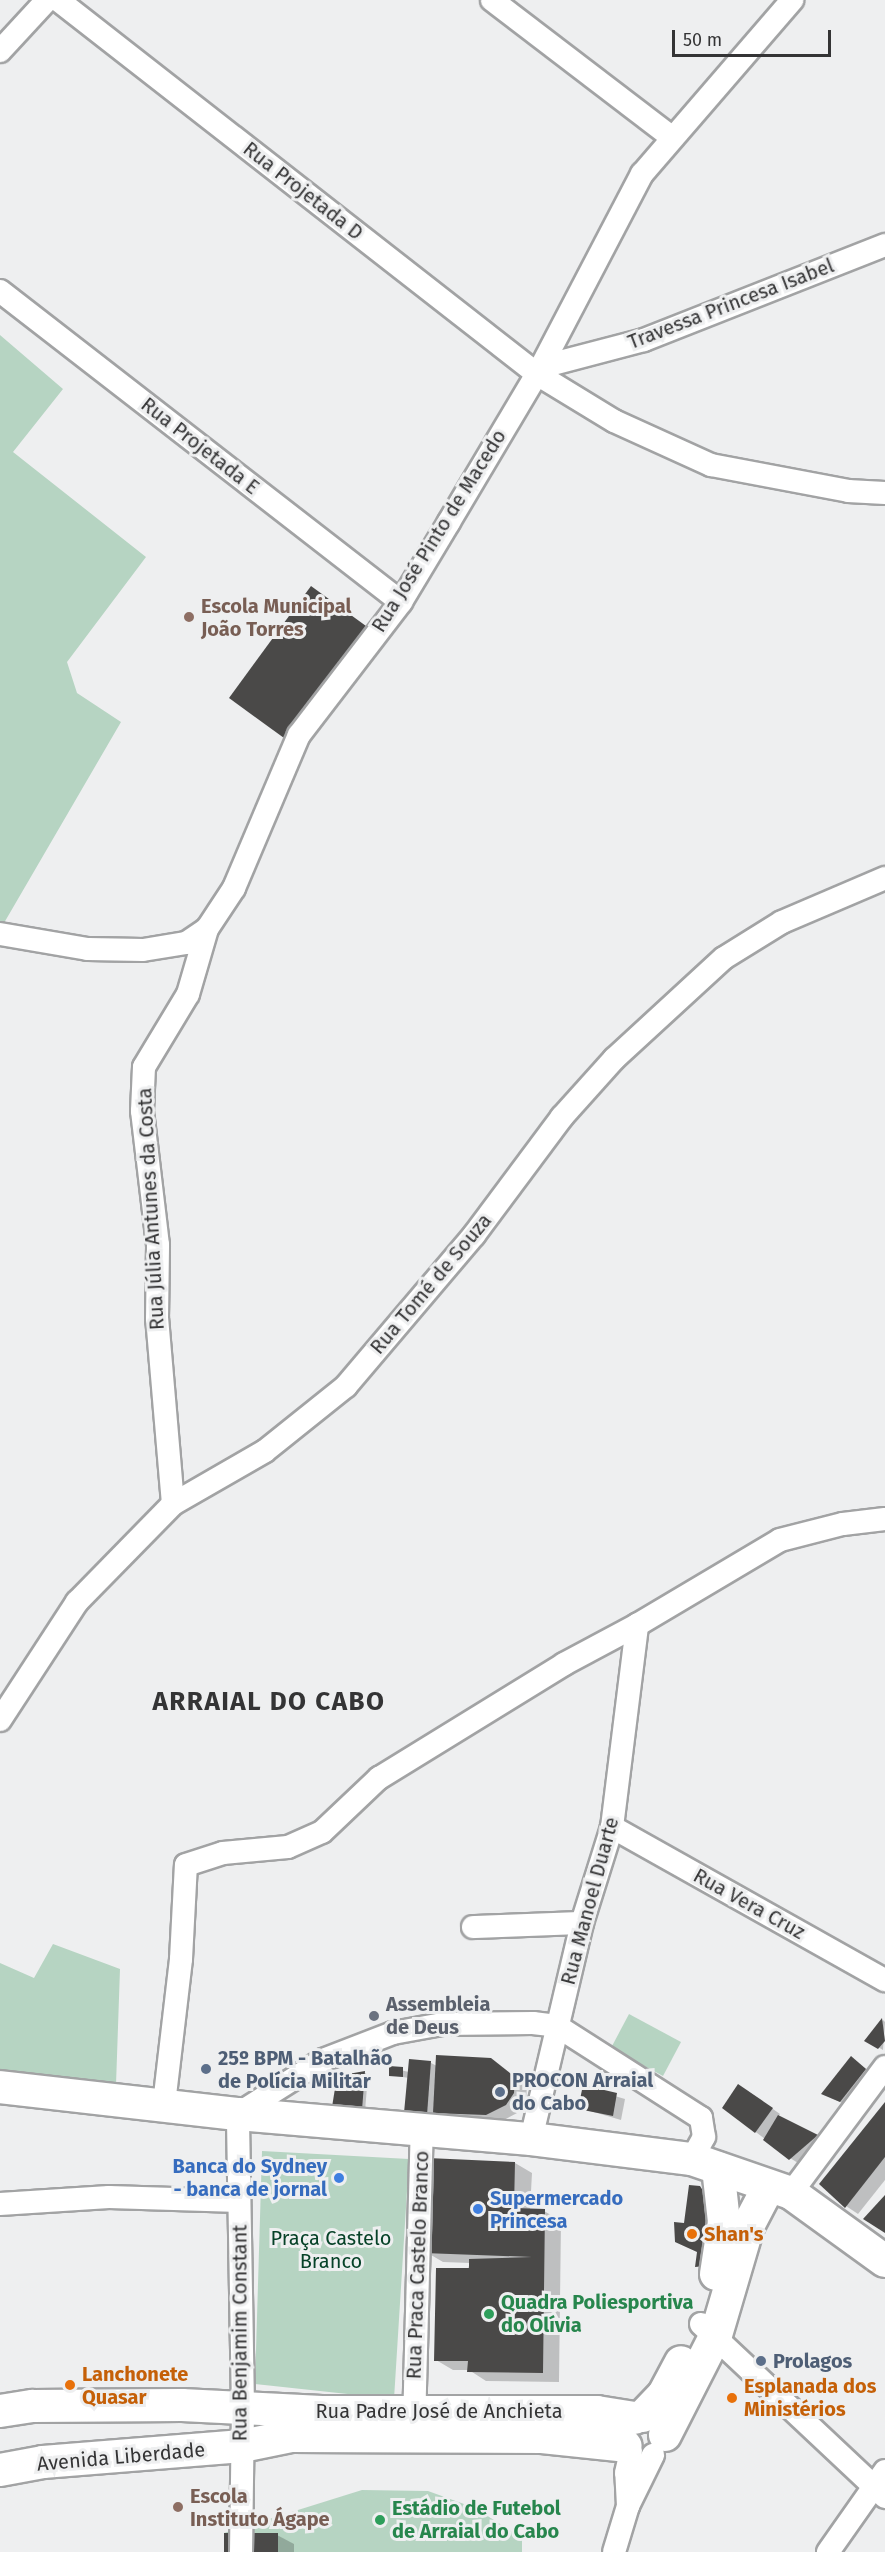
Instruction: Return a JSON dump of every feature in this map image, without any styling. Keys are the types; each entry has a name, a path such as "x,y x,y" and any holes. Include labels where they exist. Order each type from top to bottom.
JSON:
{"main road":[{"path":"0,2086 238,2114 531,2139 705,2163 780,2189 885,2261"},
{"path":"705,2163 736,2224"},
{"path":"642,2437 664,2394 708,2329 721,2254 736,2224 780,2189"},
{"path":"0,2411 33,2406 243,2407"},
{"name":"Rua Padre José de Anchieta","path":"243,2407 414,2424"},
{"name":"Rua Padre José de Anchieta","path":"242,2446 291,2436 414,2424 597,2412 642,2437"},
{"name":"Avenida Liberdade","path":"0,2470 43,2462 242,2446"}],"street":[{"path":"0,51 47,0"},
{"name":"Rua Projetada D","path":"58,0 542,374 614,421 711,465 848,491 885,493"},
{"path":"492,0 671,137"},
{"name":"Rua José Pinto de Macedo","path":"0,934 88,949 143,950 186,943 207,929 234,888 299,735 400,602 542,374 629,197 671,137 792,0"},
{"name":"Travessa Princesa Isabel","path":"542,374 655,336 885,245"},
{"name":"Rua Projetada E","path":"0,291 400,602"},
{"name":"Rua Tomé de Souza","path":"0,1720 77,1602 173,1504 265,1451 346,1386 474,1235 562,1117 614,1059 724,958 782,922 885,878"},
{"name":"Rua Júlia Antunes da Costa","path":"173,1504 157,1319 158,1245 142,1111 144,1067 189,994 207,929"},
{"path":"164,2104 181,1959 186,1864 223,1853 288,1847 322,1832 379,1778 564,1664 638,1625 780,1540 843,1524 885,1519"},
{"name":"Rua Manoel Duarte","path":"531,2139 582,1923 612,1827 638,1625"},
{"name":"Rua Vera Cruz","path":"612,1827 885,1980"},
{"path":"472,1928 582,1923"},
{"path":"238,2114 323,2060 393,2033 477,2022 557,2026 701,2118 705,2163"},
{"path":"780,2189 885,2067"},
{"name":"Rua Benjamim Constant","path":"238,2114 243,2407 241,2552"},
{"name":"Rua Praca Castelo Branco","path":"414,2424 422,2130"},
{"path":"0,2204 109,2197 239,2201"},
{"path":"708,2329 881,2485 828,2552"},
{"path":"614,2552 628,2506 626,2473 642,2437"}],"green space":[{"path":"0,335 63,389 13,452 146,557 67,662 77,693 121,722 4,923 0,922"},
{"path":"53,1944 120,1969 116,2085 0,2075 0,1963 34,1978"},
{"path":"629,2014 681,2042 663,2076 611,2048"},
{"name":"Praça Castelo Branco","path":"262,2151 409,2159 394,2399 255,2384"},
{"name":"Estádio de Futebol de Arraial do Cabo","path":"362,2490 428,2491 475,2508 522,2538 522,2552 224,2552 224,2533"}],"building":[{"path":"311,586 366,626 284,738 229,698"},
{"path":"882,2018 885,2041 878,2049 864,2041"},
{"path":"436,2055 491,2058 515,2077 514,2093 506,2105 486,2115 433,2113"},
{"path":"851,2056 866,2069 840,2102 821,2094"},
{"path":"409,2059 431,2061 427,2115 404,2113"},
{"path":"389,2066 403,2067 403,2077 389,2076"},
{"path":"365,2071 362,2110 332,2107 337,2076"},
{"path":"738,2084 773,2108 755,2133 722,2108"},
{"path":"583,2085 617,2093 613,2116 578,2109"},
{"path":"885,2102 885,2157 845,2208 819,2184"},
{"path":"778,2115 818,2135 789,2160 763,2140"},
{"path":"428,2158 515,2162 514,2208 545,2209 543,2373 467,2372 468,2361 434,2361 436,2268 469,2268 469,2259 532,2257 424,2253"},
{"name":"Shan's","path":"689,2185 700,2186 707,2197 711,2226 706,2266 695,2267 697,2252 675,2242 674,2222 684,2223"},
{"path":"885,2195 885,2233 863,2219"},
{"path":"224,2533 278,2533 278,2552 224,2552"}],"place":[{"name":"Escola Municipal João Torres","path":"189,617"},
{"name":"Assembleia de Deus","path":"374,2016"},
{"name":"25º BPM - Batalhão de Polícia Militar","path":"206,2069"},
{"name":"PROCON Arraial do Cabo","path":"500,2092"},
{"name":"Banca do Sydney - banca de jornal","path":"339,2178"},
{"name":"Supermercado Princesa","path":"478,2209"},
{"name":"Shan's","path":"692,2234"},
{"name":"Quadra Poliesportiva do Olívia","path":"489,2314"},
{"name":"Prolagos","path":"761,2361"},
{"name":"Lanchonete Quasar","path":"70,2385"},
{"name":"Esplanada dos Ministérios","path":"732,2398"},
{"name":"Escola Instituto Ágape","path":"178,2507"},
{"name":"Estádio de Futebol de Arraial do Cabo","path":"380,2520"}],"district":[{"name":"ARRAIAL DO CABO","path":"269,1702"}]}
